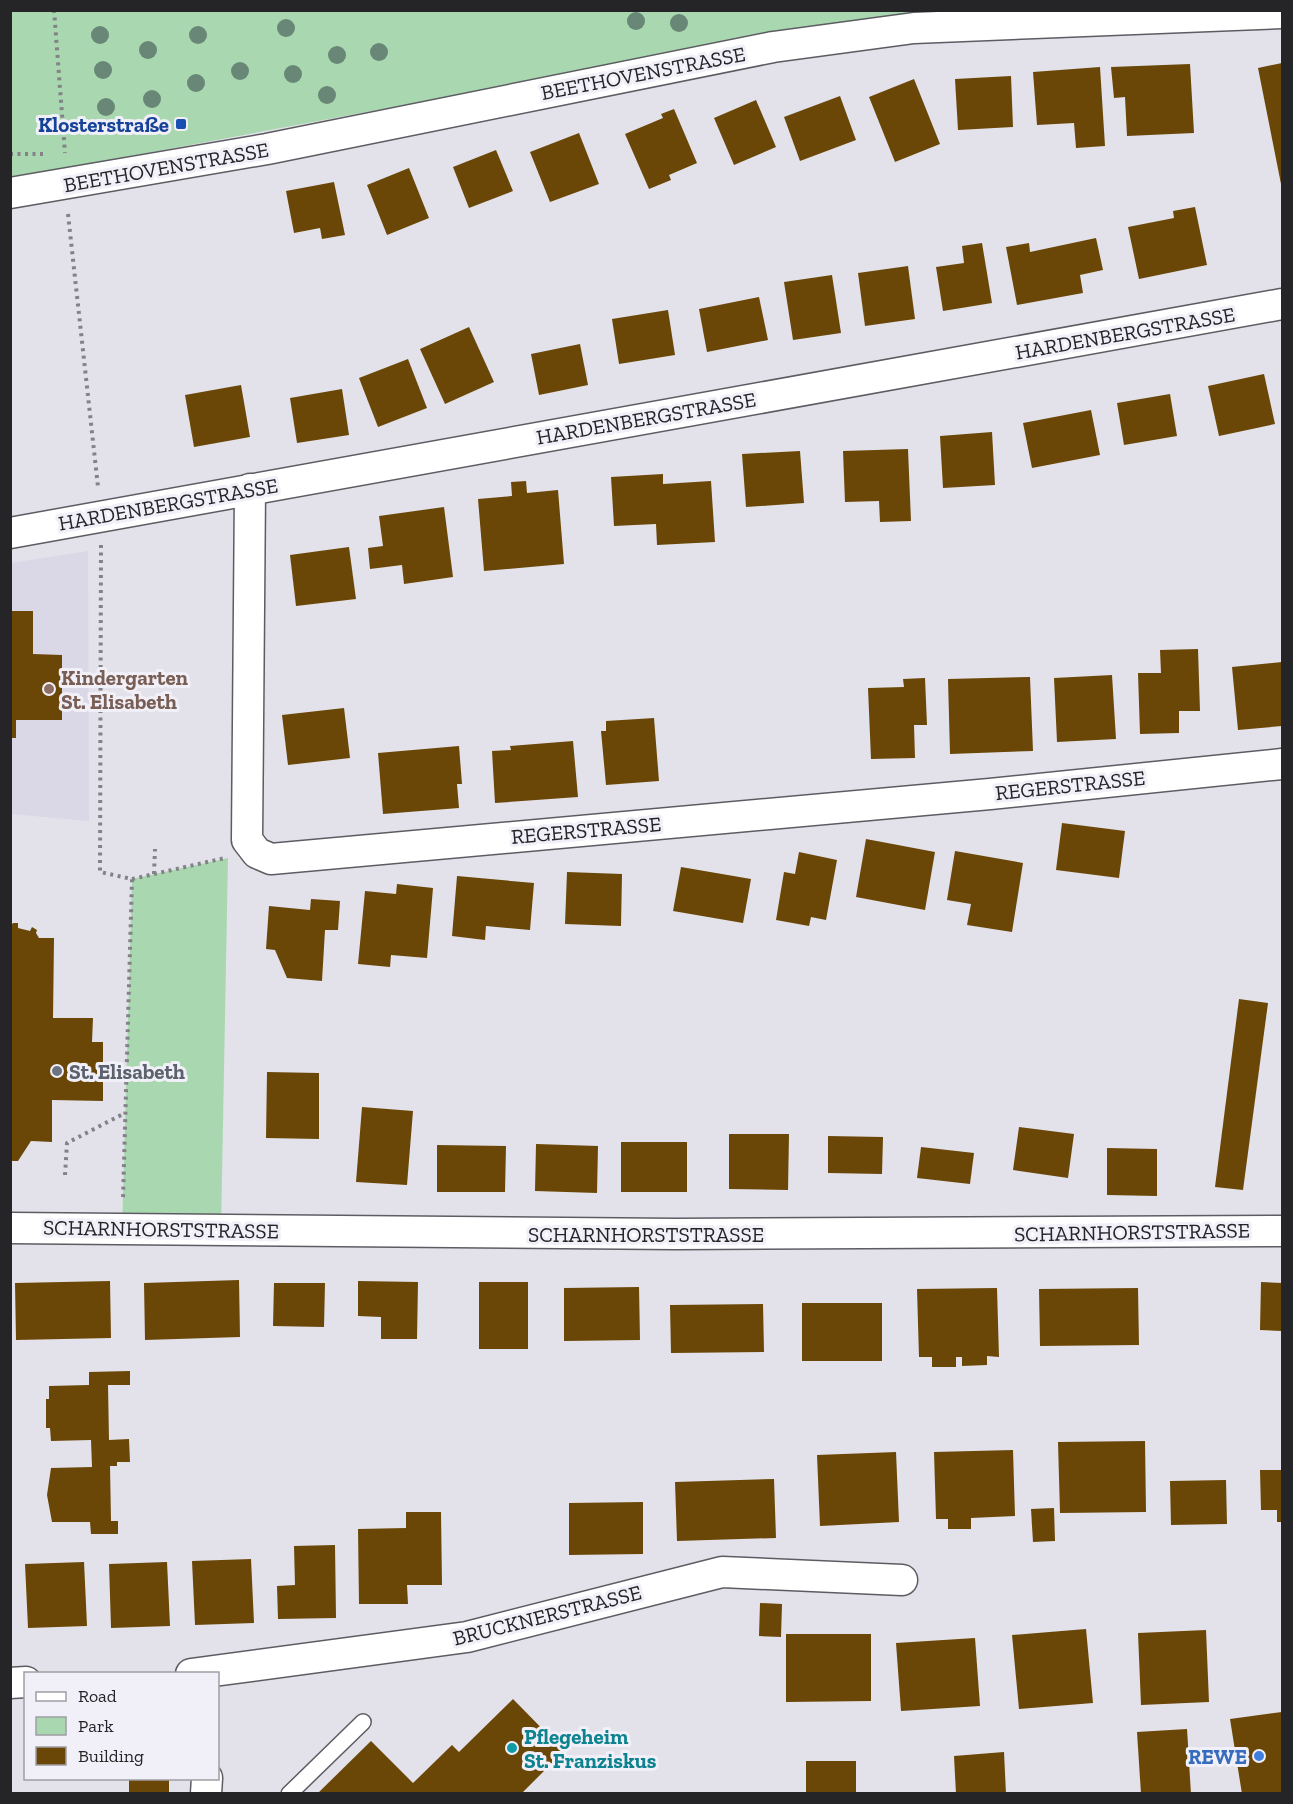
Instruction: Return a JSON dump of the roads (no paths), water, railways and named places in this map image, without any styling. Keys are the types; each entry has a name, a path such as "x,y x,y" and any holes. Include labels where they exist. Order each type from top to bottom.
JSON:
{"street":[{"name":"BEETHOVENSTRASSE","path":"10,193 65,186 279,147 773,47 914,28 1282,13"},
{"name":"HARDENBERGSTRASSE","path":"10,533 1282,304"},
{"name":"REGERSTRASSE","path":"250,489 247,840 257,854 270,859 966,796 1282,764"},
{"name":"SCHARNHORSTSTRASSE","path":"10,1228 675,1234 1282,1231"},
{"name":"BRUCKNERSTRASSE","path":"210,1672 467,1637 722,1572 902,1580"}],"lane":[{"path":"289,1794 363,1722"}],"place":[{"name":"Klosterstraße","path":"181,124"},
{"name":"Kindergarten St. Elisabeth","path":"49,689"},
{"name":"St. Elisabeth","path":"57,1071"},
{"name":"Pflegeheim St. Franziskus","path":"512,1748"},
{"name":"REWE","path":"1259,1756"}]}
